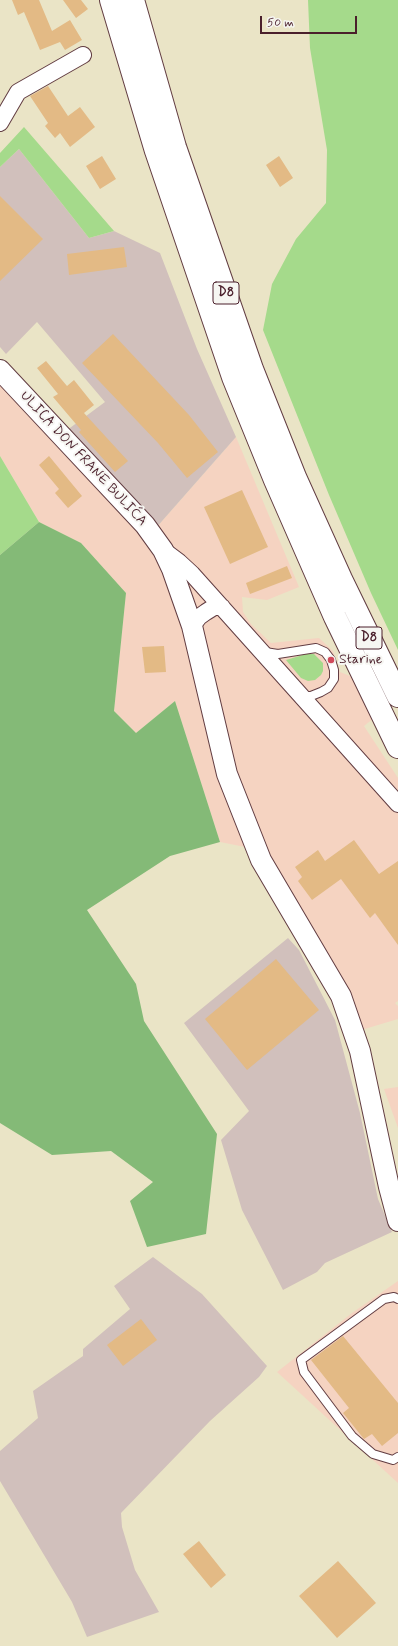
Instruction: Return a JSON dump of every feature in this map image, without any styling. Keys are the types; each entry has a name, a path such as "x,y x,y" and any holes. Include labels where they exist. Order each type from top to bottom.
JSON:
{"highway":[{"name":"D8","path":"111,0 156,151 233,377 275,480 330,581 398,696"},
{"name":"D8","path":"134,0 175,147 252,369 295,477 330,581 398,747"}],"street":[{"path":"0,123 18,92 83,54"},
{"name":"ULICA DON FRANE BULIĆA","path":"0,370 145,525 163,550 179,588 192,626 228,774 261,860 344,1003 360,1051 398,1222"},
{"path":"163,550 179,562 222,607 398,804"},
{"path":"192,626 199,617 206,612 214,607 222,607"}],"lane":[{"path":"262,652 278,654 316,648 325,652 331,660 334,670 334,678 325,690 311,696 303,696"},
{"path":"398,1299 394,1297 384,1300 301,1360 304,1372 352,1436 373,1454 394,1460 398,1457"}],"shaded area":[{"path":"19,149 89,238 114,231 160,253 197,349 236,437 148,537 55,439 105,402 37,322 6,354 0,347 0,167"},
{"path":"0,378 148,537 236,437 299,587 267,600 242,597 243,612 251,624 271,643 319,638 333,651 340,672 355,678 374,718 364,726 398,778 398,1001 395,1003 398,1006 398,1019 358,1031 265,851 220,842 175,701 136,733 114,711 126,593 81,543 39,522 0,456"},
{"path":"288,938 299,950 335,1020 360,1113 378,1199 392,1232 325,1263 317,1272 283,1290 242,1210 221,1140 249,1111 184,1023"},
{"path":"398,1087 398,1128 384,1089"},
{"path":"153,1257 202,1294 267,1366 259,1377 210,1421 121,1513 122,1527 135,1570 159,1612 87,1637 72,1602 0,1481 0,1451 38,1418 33,1391 83,1356 83,1349 130,1309 114,1286"},
{"path":"398,1281 398,1483 277,1372 352,1313"}],"green space":[{"path":"308,0 398,0 398,650 371,593 329,495 263,330 272,284 296,239 326,203 327,150 310,48"},
{"path":"24,127 114,231 89,238 19,149 0,167 0,153"},
{"path":"0,456 39,522 0,555"},
{"path":"39,522 81,543 126,593 114,711 136,733 175,701 220,842 170,856 87,910 136,984 144,1021 217,1134 206,1234 147,1247 130,1201 153,1182 111,1151 52,1155 0,1123 0,555"},
{"path":"306,654 314,654 323,663 323,671 315,680 308,681 301,678 286,660"}],"building":[{"path":"12,0 39,0 52,31 70,20 82,40 65,50 60,42 40,50 24,12 18,15"},
{"path":"63,0 81,0 88,9 76,18"},
{"path":"48,86 68,116 80,107 95,127 70,147 60,133 55,138 45,126 48,123 30,96"},
{"path":"102,156 116,179 100,189 86,166"},
{"path":"279,156 293,178 280,187 266,165"},
{"path":"0,196 43,239 0,281"},
{"path":"124,247 127,267 69,275 67,254"},
{"path":"113,334 189,415 218,452 187,478 158,443 82,363"},
{"path":"46,361 67,386 74,380 94,405 84,413 128,461 115,472 79,432 81,430 53,397 58,394 37,368"},
{"path":"49,456 82,496 68,508 55,493 59,489 39,465"},
{"path":"242,490 268,547 230,564 204,507"},
{"path":"287,566 292,578 250,594 246,583"},
{"path":"164,646 166,672 145,673 142,647"},
{"path":"354,840 379,874 398,861 398,945 375,913 370,918 341,879 312,900 298,881 302,877 295,867 318,850 325,861"},
{"path":"276,959 319,1010 247,1070 205,1019"},
{"path":"141,1319 157,1340 123,1366 107,1345"},
{"path":"343,1336 398,1403 398,1433 382,1446 372,1434 364,1439 343,1413 349,1408 311,1360"},
{"path":"199,1541 226,1575 211,1588 183,1554"},
{"path":"338,1561 376,1603 337,1638 299,1596"}],"place":[{"name":"Starine","path":"331,660"}]}
